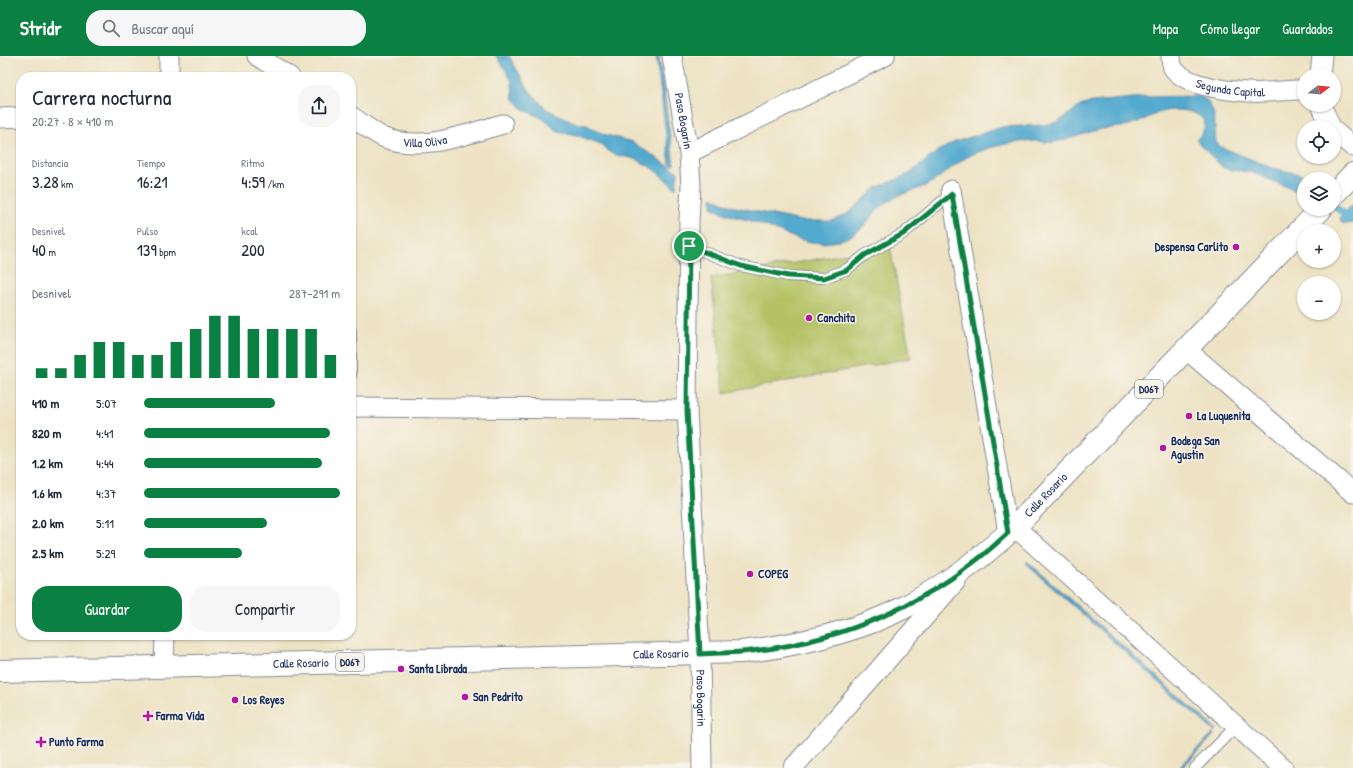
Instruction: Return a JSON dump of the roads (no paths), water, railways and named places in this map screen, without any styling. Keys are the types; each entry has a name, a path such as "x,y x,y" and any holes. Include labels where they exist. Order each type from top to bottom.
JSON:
{"main road":[{"path":"1341,187 1353,174"},
{"name":"Calle Rosario","path":"0,671 742,652 792,645 862,625 904,608 967,569 1012,530 1315,216"}],"street":[{"path":"169,56 169,72"},
{"path":"257,56 282,72"},
{"name":"Paso Bogarin","path":"672,56 689,153 691,186 689,220 687,410 700,654 702,768"},
{"path":"689,153 885,56"},
{"name":"Segunda Capital","path":"1171,56 1173,68 1188,80 1214,87 1250,92 1297,90"},
{"path":"1321,68 1322,56"},
{"path":"0,118 16,117"},
{"name":"Villa Oliva","path":"356,119 383,137 409,143 440,141 503,124"},
{"path":"1341,137 1353,147"},
{"path":"951,192 1012,530 1283,768"},
{"path":"1187,350 1353,493"},
{"path":"356,407 687,410"},
{"path":"793,768 967,569"},
{"path":"164,667 165,640"}],"lane":[{"path":"689,246 741,266 788,276 824,278 847,270 865,255 903,234 951,192"},
{"path":"1195,768 1236,726"}],"water":[{"path":"495,56 509,56 529,90 546,109 577,123 587,125 603,134 632,142 678,172 676,189 654,169 636,159 612,154 601,144 573,134 557,131 542,118 524,110 513,98 512,81 498,58"},
{"path":"656,56 659,56 674,165 670,165"},
{"path":"1200,96 1210,105 1215,122 1216,142 1221,147 1273,168 1297,173 1297,191 1251,172 1231,170 1222,167 1196,140 1203,131 1205,123 1201,117 1195,113 1176,110 1158,113 1126,126 1097,130 1059,141 1035,141 1004,144 980,151 962,161 931,183 892,199 883,205 860,230 844,239 832,242 810,242 790,236 759,223 725,213 712,207 712,197 731,206 801,221 832,221 849,213 876,188 909,174 938,151 955,142 1002,127 1044,125 1058,122 1080,106 1092,102 1144,97"},
{"path":"1350,206 1353,206 1353,223 1345,224 1341,222 1341,216"},
{"path":"1027,561 1217,730 1215,732 1026,564"},
{"path":"1213,733 1214,735 1182,768 1179,768"}],"waterway":[{"path":"1341,211 1346,215 1353,216"}],"place":[{"name":"Despensa Carlito","path":"1236,247"},
{"name":"Canchita","path":"809,318"},
{"name":"La Luquenita","path":"1189,416"},
{"name":"Bodega San Agustin","path":"1163,448"},
{"name":"COPEG","path":"750,574"},
{"name":"Santa Librada","path":"401,669"},
{"name":"San Pedrito","path":"465,697"},
{"name":"Los Reyes","path":"235,700"},
{"name":"Farma Vida","path":"148,716"},
{"name":"Punto Farma","path":"41,742"}]}
